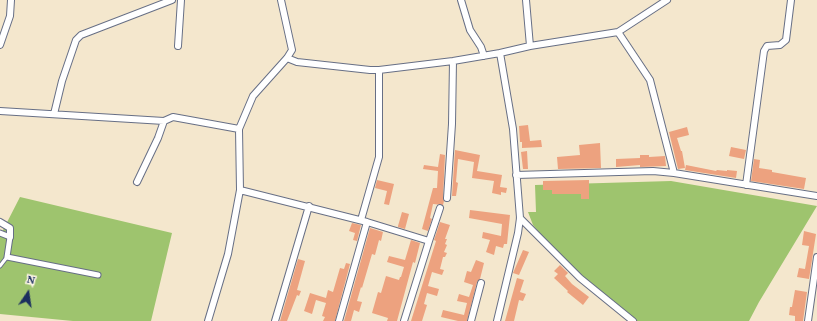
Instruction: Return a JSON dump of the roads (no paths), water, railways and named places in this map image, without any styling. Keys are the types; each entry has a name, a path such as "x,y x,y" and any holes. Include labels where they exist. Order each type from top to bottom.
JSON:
{"street":[{"path":"0,45 10,16 11,0"},
{"path":"54,114 68,62 78,37 172,0"},
{"path":"178,46 181,0"},
{"path":"208,321 228,254 240,190 239,129 253,96 287,58 292,50 281,0"},
{"path":"461,0 470,30 481,47 484,56"},
{"path":"526,0 530,46"},
{"path":"287,58 298,62 370,70 453,61 530,46 618,32 667,0"},
{"path":"746,185 764,51 768,46 780,45 786,40 791,0"},
{"path":"618,32 650,80 674,173"},
{"path":"497,321 518,233 520,218 513,129 500,53"},
{"path":"447,198 453,61"},
{"path":"339,321 379,157 379,70"},
{"path":"0,111 164,121 173,117 239,129"},
{"path":"137,182 158,138 164,121"},
{"path":"516,175 653,171 817,196"},
{"path":"240,190 309,206 429,241"},
{"path":"275,321 309,206"},
{"path":"404,321 440,208"},
{"path":"520,218 580,278 633,321"},
{"path":"0,222 10,228 7,257 98,275"},
{"path":"0,233 10,236"},
{"path":"808,321 817,257"},
{"path":"471,321 482,283"}],"lane":[{"path":"0,266 7,257"}]}
